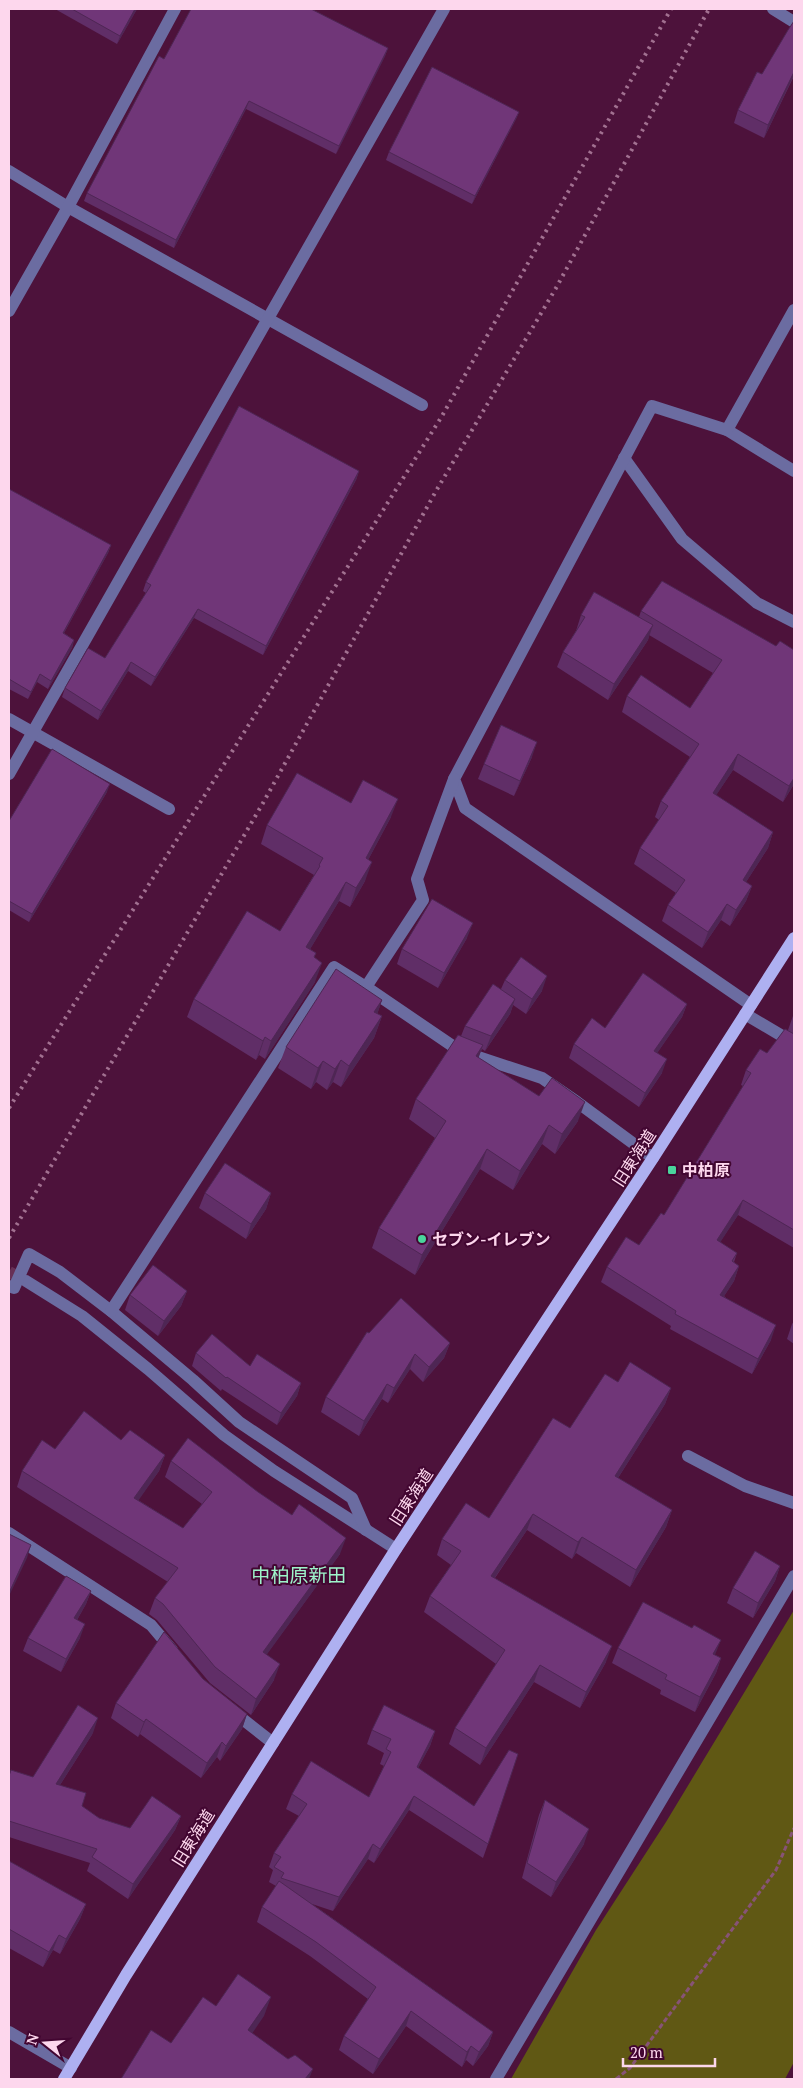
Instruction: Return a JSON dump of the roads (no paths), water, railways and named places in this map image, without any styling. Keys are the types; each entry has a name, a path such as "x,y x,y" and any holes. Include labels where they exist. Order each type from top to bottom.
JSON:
{"main road":[{"name":"旧東海道","path":"68,2074 126,1975 272,1743 396,1549 653,1158 794,938"}],"street":[{"path":"9,311 68,207 175,9"},
{"path":"9,774 444,9"},
{"path":"773,9 794,22"},
{"path":"9,171 68,207 422,405"},
{"path":"727,430 794,310"},
{"path":"366,987 423,900 417,879 454,779 652,406 727,430 794,471"},
{"path":"624,458 682,539 757,603 794,622"},
{"path":"9,719 169,809"},
{"path":"454,779 464,808 794,1043"},
{"path":"111,1311 334,967 460,1051 542,1078 653,1158"},
{"path":"9,1286 14,1288 29,1254 60,1272 111,1311 193,1380 239,1422 352,1498 366,1530"},
{"path":"26,1281 82,1316 148,1369 224,1435 274,1471 396,1549"},
{"path":"688,1456 745,1486 794,1503"},
{"path":"9,1533 151,1625 180,1661"},
{"path":"496,2079 794,1576"},
{"path":"220,1701 272,1743"},
{"path":"9,2032 68,2074"}],"tunnel":[{"path":"9,1272 26,1281"}],"railway":[{"path":"9,1108 442,416 671,9"},
{"path":"9,1238 263,803 436,491 556,288 709,9"}],"place":[{"name":"中柏原","path":"672,1170"},
{"name":"セブン-イレブン","path":"422,1239"}],"district":[{"name":"中柏原新田","path":"299,1574"}]}
